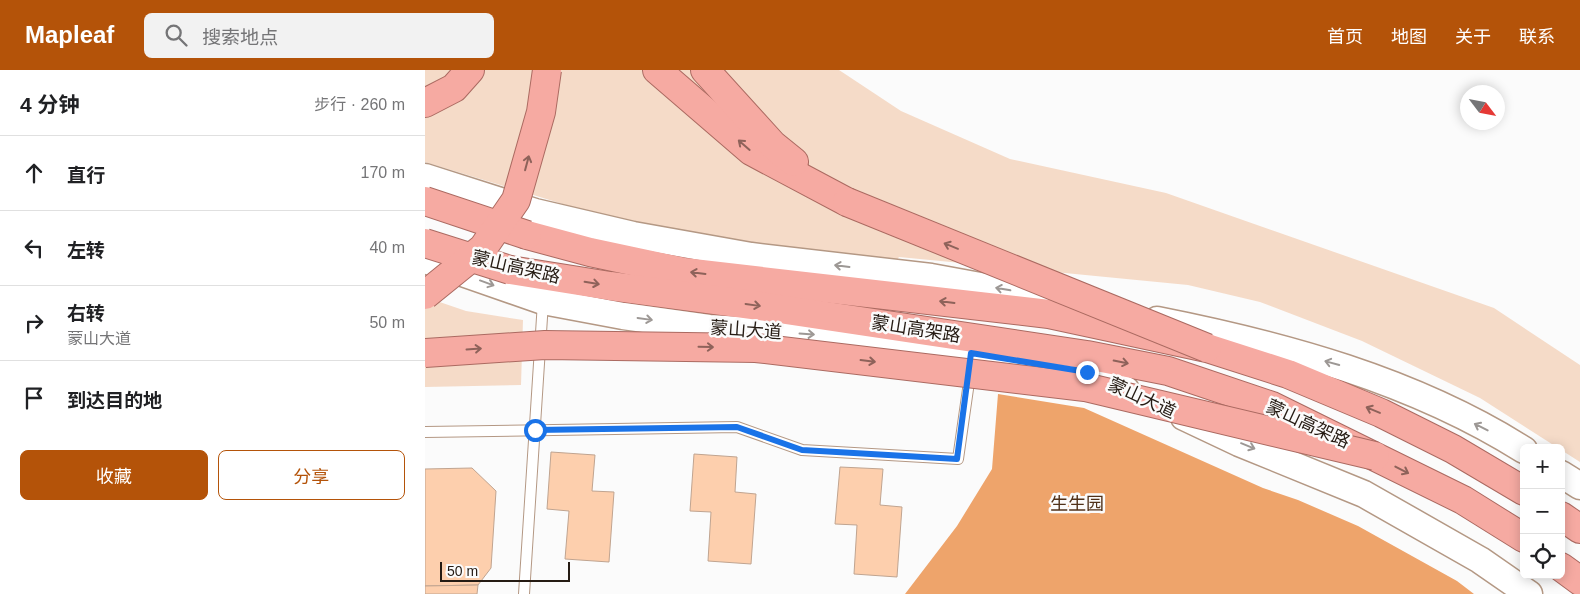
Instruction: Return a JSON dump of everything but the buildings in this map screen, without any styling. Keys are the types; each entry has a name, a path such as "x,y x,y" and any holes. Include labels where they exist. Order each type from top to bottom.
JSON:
{"highway":[{"path":"425,103 454,88 470,70"},
{"path":"425,295 483,248 516,200 541,112 547,70"},
{"path":"657,70 751,151 847,202 1207,348"},
{"path":"705,70 773,145 847,202"},
{"name":"蒙山高架路","path":"425,201 527,235 590,252 684,272 1049,314 1207,348 1288,374 1381,413 1453,449 1521,489"},
{"name":"蒙山高架路","path":"425,243 510,270 1068,352 1168,371 1272,406 1463,500 1520,536"},
{"path":"425,352 545,344 756,348 1085,387 1375,456"},
{"path":"1565,519 1580,529"}],"main road":[{"path":"425,176 535,212 633,235 751,256 931,277 1029,294 1219,332 1344,366 1434,403 1520,448"},
{"name":"蒙山大道","path":"425,260 543,302 623,316 709,328 815,335 971,353 1087,372 1239,443 1364,494 1480,560 1529,594"},
{"path":"1565,477 1580,486"}],"lane":[{"path":"524,594 543,302"},
{"path":"425,432 737,427 802,450 957,459 971,353"}],"shaded area":[{"path":"425,70 839,70 901,111 1010,159 1166,193 1494,308 1580,365 1580,462 1565,452 1565,444 1552,444 1480,398 1362,341 1260,302 1188,285 899,257 894,264 628,224 425,162"},
{"path":"425,297 466,311 523,320 521,385 425,387"}],"green space":[{"name":"生生园","path":"998,394 1084,408 1263,488 1298,500 1358,526 1457,581 1474,594 905,594 957,526 992,469"}],"route":[{"path":"535,430 737,427 802,450 957,459 969,386 971,353 1087,372"}]}
